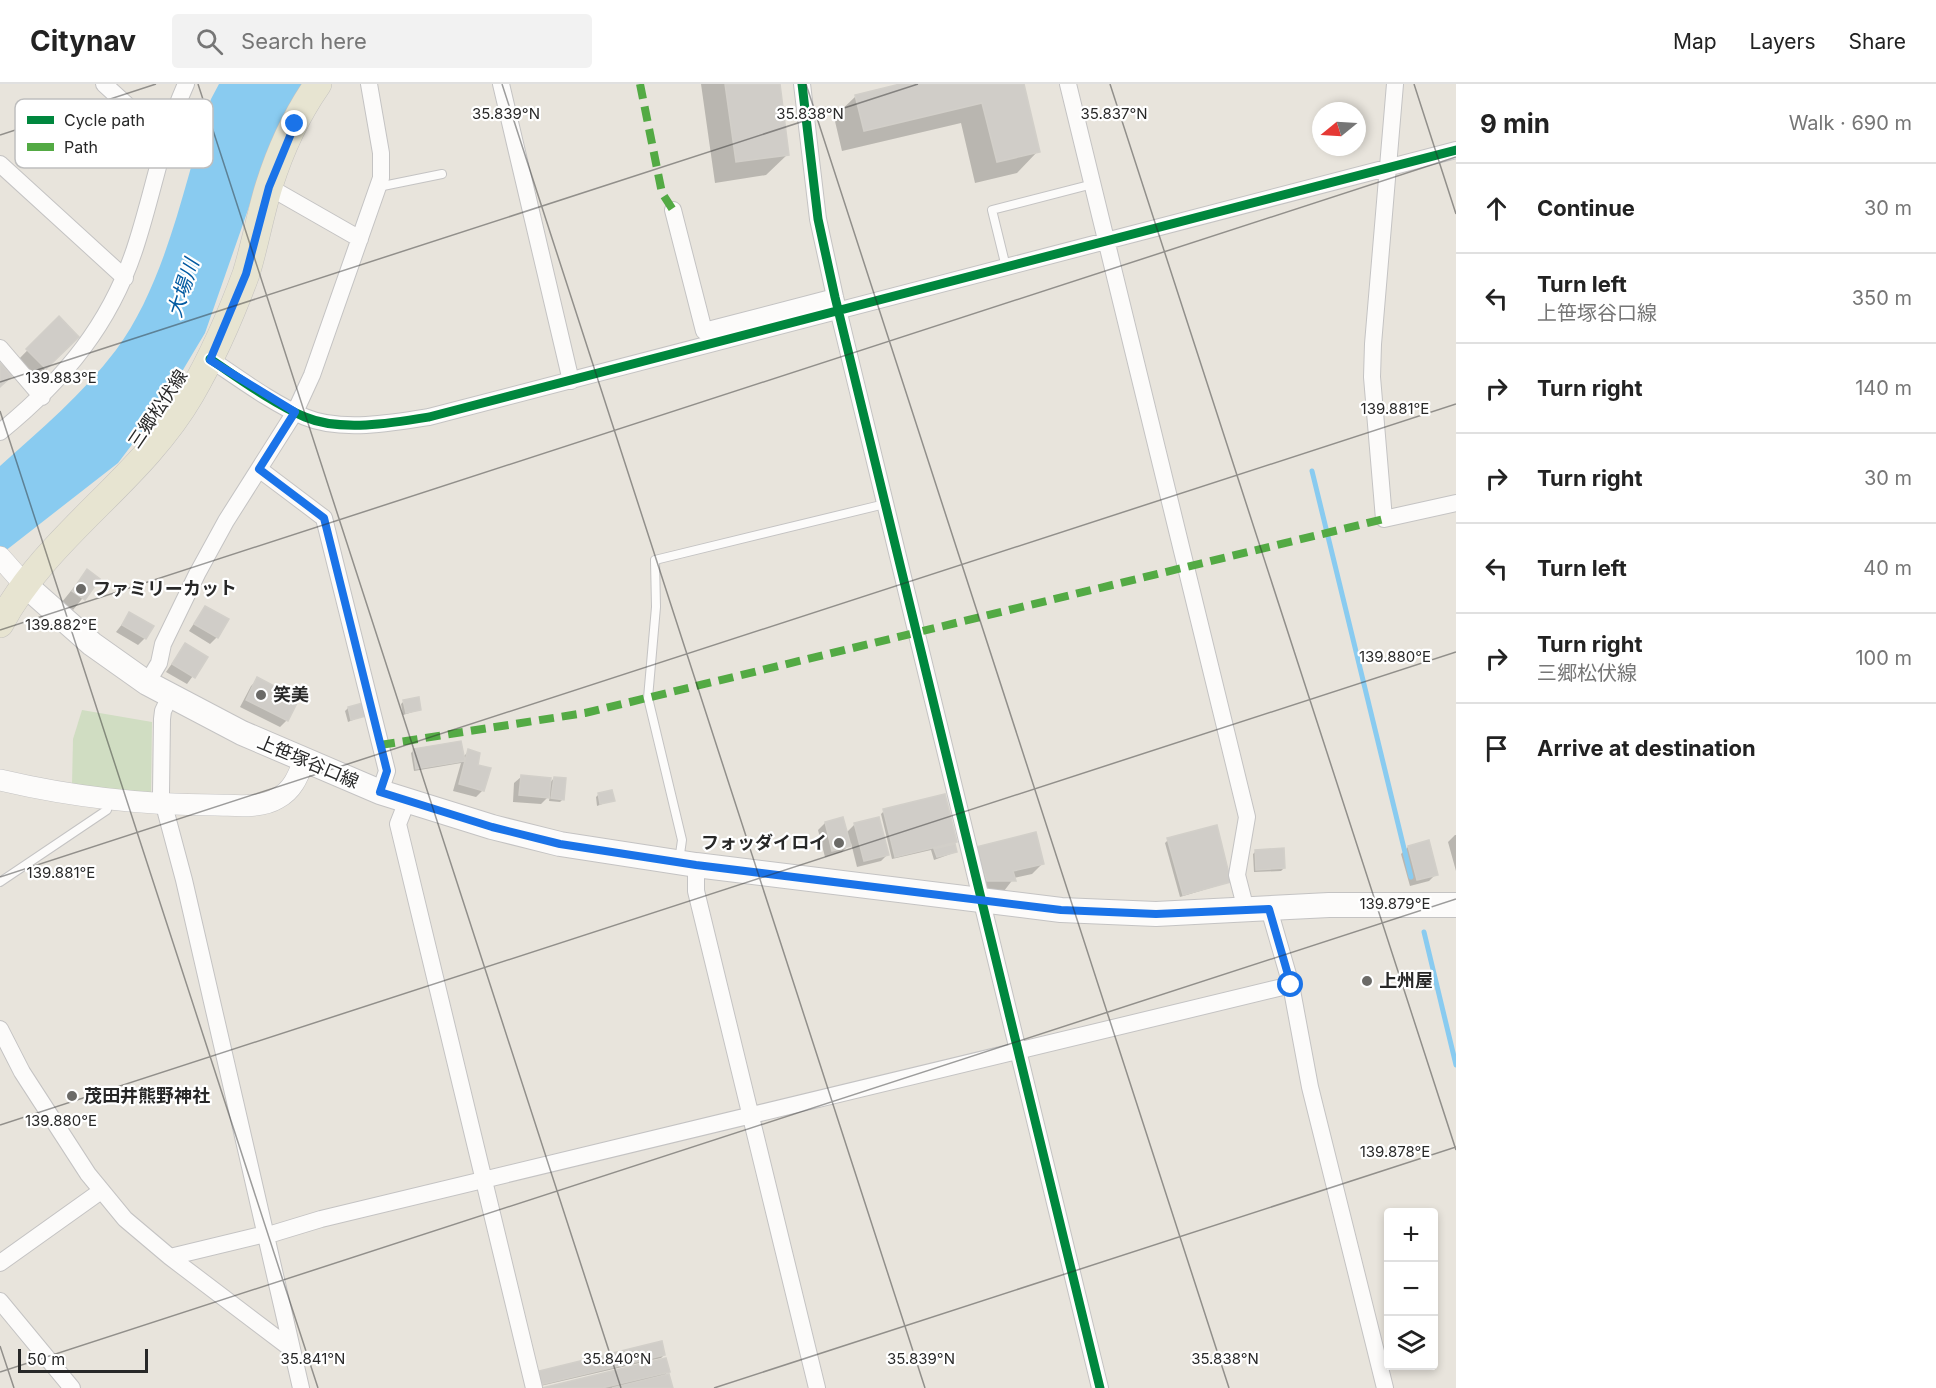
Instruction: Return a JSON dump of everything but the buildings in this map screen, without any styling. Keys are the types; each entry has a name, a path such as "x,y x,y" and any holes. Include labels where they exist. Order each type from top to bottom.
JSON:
{"main road":[{"name":"三郷松伏線","path":"0,624 7,568 49,553 156,446 190,396 210,360 246,274 280,155 318,84"},
{"name":"上笹塚谷口線","path":"7,568 92,644 147,683 170,696 304,761 380,792 492,827 560,844 983,902 1061,910 1156,914 1373,904 1456,905"}],"street":[{"path":"104,84 120,99"},
{"path":"180,99 186,84"},
{"path":"147,683 159,663 163,644 197,574 295,412 312,375 378,187 381,153 369,84"},
{"path":"501,84 571,381"},
{"path":"802,84 818,219 837,304 1100,1388"},
{"path":"1068,84 1247,817 1237,875 1258,910 1291,985 1310,1087 1385,1388"},
{"path":"1395,84 1372,377 1384,519 1456,503"},
{"path":"210,360 295,412 321,422 391,423 429,417 571,381 736,330 837,304 1006,267 1456,150"},
{"path":"0,164 125,278"},
{"path":"0,432 42,397 77,357 107,313 125,278 156,168"},
{"path":"269,187 360,239"},
{"path":"673,210 704,331 736,330"},
{"path":"0,348 42,397"},
{"path":"259,469 324,518 387,771 380,792"},
{"path":"170,696 162,711 163,805 184,880 301,1388"},
{"path":"0,780 54,793 109,801 163,805 260,805 277,799 289,791 304,761"},
{"path":"407,801 398,824 534,1388"},
{"path":"687,863 696,891 817,1388"},
{"path":"170,1257 750,1114 1291,985"},
{"path":"0,1029 22,1072 101,1191 125,1220 290,1348"},
{"path":"0,1263 101,1191"},
{"path":"0,1301 72,1388"}],"lane":[{"path":"378,187 442,174"},
{"path":"1006,267 992,210 1092,184"},
{"path":"687,863 648,698 656,608 655,560 885,504"},
{"path":"0,882 106,810 109,801"}],"green space":[{"path":"82,710 152,722 151,794 72,785 73,739"}],"water":[{"name":"大場川","path":"219,84 304,84 265,161 205,333 162,405 118,463 0,555 0,466 61,411 90,381 116,350 134,323 162,262 191,168 213,168 213,99 211,99"}],"waterway":[{"path":"1312,471 1411,877"},
{"path":"1424,932 1456,1065"}],"marked path":[{"path":"640,84 662,193 673,210"},
{"path":"380,745 585,713 1384,519"}],"cycle path":[{"path":"802,84 818,219 835,297 1100,1388"},
{"path":"210,359 280,405 319,422 367,425 429,417 1456,150"}],"place":[{"name":"ファミリーカット","path":"81,589"},
{"name":"笑美","path":"261,695"},
{"name":"フォッダイロイ","path":"839,843"},
{"name":"上州屋","path":"1367,981"},
{"name":"茂田井熊野神社","path":"72,1096"}],"route":[{"path":"295,124 280,155 269,187 246,274 210,360 295,412 259,469 324,518 387,771 380,792 492,827 560,844 696,865 1061,910 1156,914 1269,909 1291,985"}]}
